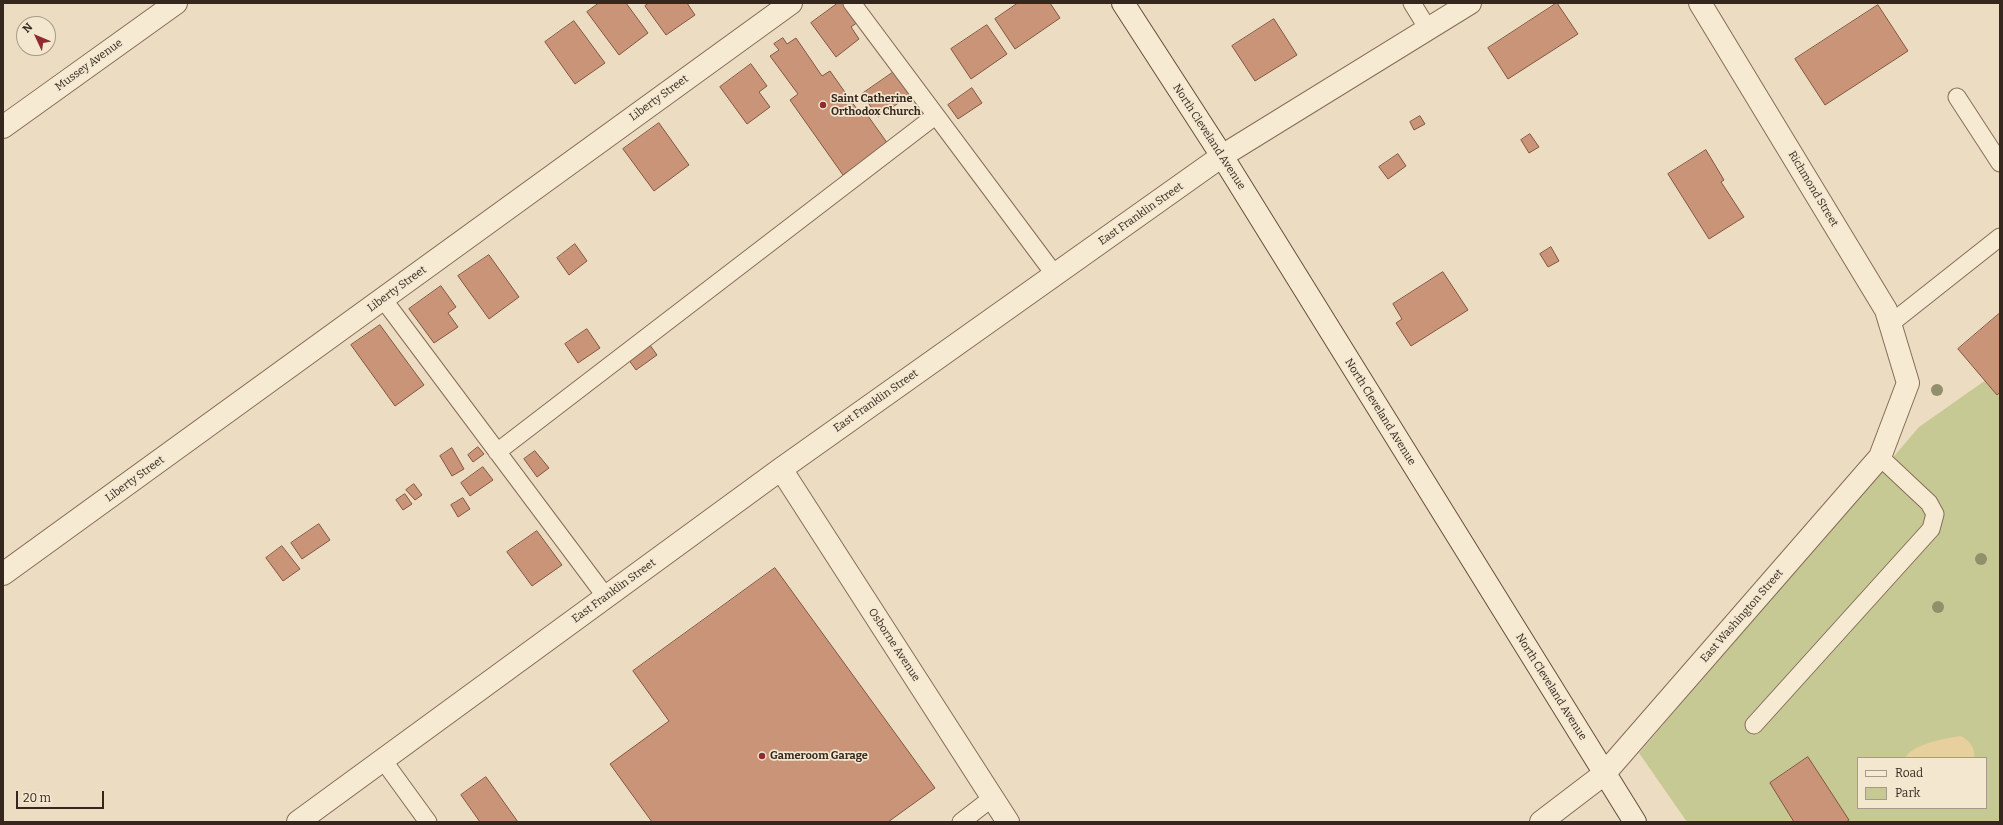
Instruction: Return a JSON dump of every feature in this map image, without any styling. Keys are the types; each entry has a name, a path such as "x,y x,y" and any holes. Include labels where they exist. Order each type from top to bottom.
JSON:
{"street":[{"name":"Mussey Avenue","path":"3,126 176,3"},
{"name":"Liberty Street","path":"3,574 791,3"},
{"name":"North Cleveland Avenue","path":"1123,3 1222,156 1635,822"},
{"name":"East Franklin Street","path":"298,822 781,469 1222,156 1470,3"},
{"name":"Richmond Street","path":"1700,3 1886,310 1908,383"},
{"name":"East Washington Street","path":"1541,822 1604,774 1880,458 1908,383"},
{"name":"Osborne Avenue","path":"781,469 1008,822"}],"lane":[{"path":"852,3 1055,275"},
{"path":"1412,3 1428,29"},
{"path":"1958,97 2000,162"},
{"path":"497,452 935,116"},
{"path":"1890,324 2000,237"},
{"path":"383,299 606,597"},
{"path":"1754,725 1931,529 1935,514 1929,503 1880,458"},
{"path":"383,760 428,822"},
{"path":"961,822 992,798"}],"green space":[{"path":"2000,370 2000,822 1687,822 1639,753 1919,427"}],"sand":[{"path":"1961,736 1967,740 1973,748 1974,757 1906,757 1909,753 1922,745"}],"building":[{"path":"599,3 626,3 648,33 619,55 587,12"},
{"path":"649,3 687,3 695,15 666,35 645,6"},
{"path":"838,3 844,3 858,22 851,27 859,39 836,57 811,23"},
{"path":"1018,3 1050,3 1060,18 1015,49 995,19"},
{"path":"1557,3 1578,34 1508,79 1488,48"},
{"path":"1878,5 1908,51 1825,105 1795,59"},
{"path":"1274,19 1297,55 1255,81 1232,46"},
{"path":"574,21 605,63 575,84 545,42"},
{"path":"987,25 1007,54 971,79 951,49"},
{"name":"Saint Catherine Orthodox Church","path":"783,38 787,44 796,38 822,76 830,71 859,112 863,109 888,144 843,175 790,100 798,94 770,56 779,50 774,44"},
{"path":"751,64 767,86 759,92 770,107 747,124 720,87"},
{"path":"898,69 913,93 878,117 862,94"},
{"path":"972,88 982,103 958,119 948,105"},
{"path":"1420,116 1425,124 1414,130 1410,122"},
{"path":"659,123 689,165 654,191 623,149"},
{"path":"1530,134 1539,147 1529,153 1521,140"},
{"path":"1706,150 1724,180 1721,182 1744,217 1709,239 1668,174"},
{"path":"1398,154 1406,166 1388,179 1379,167"},
{"path":"575,244 587,261 569,275 557,258"},
{"path":"1551,247 1559,261 1548,267 1540,254"},
{"path":"489,255 519,297 489,319 458,276"},
{"path":"1443,272 1468,310 1411,346 1396,323 1402,319 1393,304"},
{"path":"441,286 456,307 448,313 458,327 434,343 409,309"},
{"path":"2000,313 2000,392 1997,395 1958,349"},
{"path":"380,325 424,385 395,406 351,345"},
{"path":"587,329 600,348 578,363 565,344"},
{"path":"647,341 657,355 636,370 626,356"},
{"path":"478,447 484,454 473,462 468,455"},
{"path":"452,448 464,469 452,476 440,456"},
{"path":"535,451 549,468 537,477 524,459"},
{"path":"483,467 493,480 470,496 461,483"},
{"path":"414,484 422,495 415,500 406,490"},
{"path":"405,494 412,504 403,510 396,500"},
{"path":"463,498 470,509 458,517 451,505"},
{"path":"319,524 330,540 302,559 291,543"},
{"path":"537,531 562,565 532,586 507,552"},
{"path":"282,546 300,569 283,581 266,558"},
{"path":"775,568 935,788 888,822 652,822 610,764 669,721 633,671"},
{"path":"1808,757 1849,820 1846,822 1794,822 1770,783"},
{"path":"486,777 518,822 480,822 461,795"}],"place":[{"name":"Saint Catherine Orthodox Church","path":"823,105"},
{"name":"Gameroom Garage","path":"762,756"}]}
